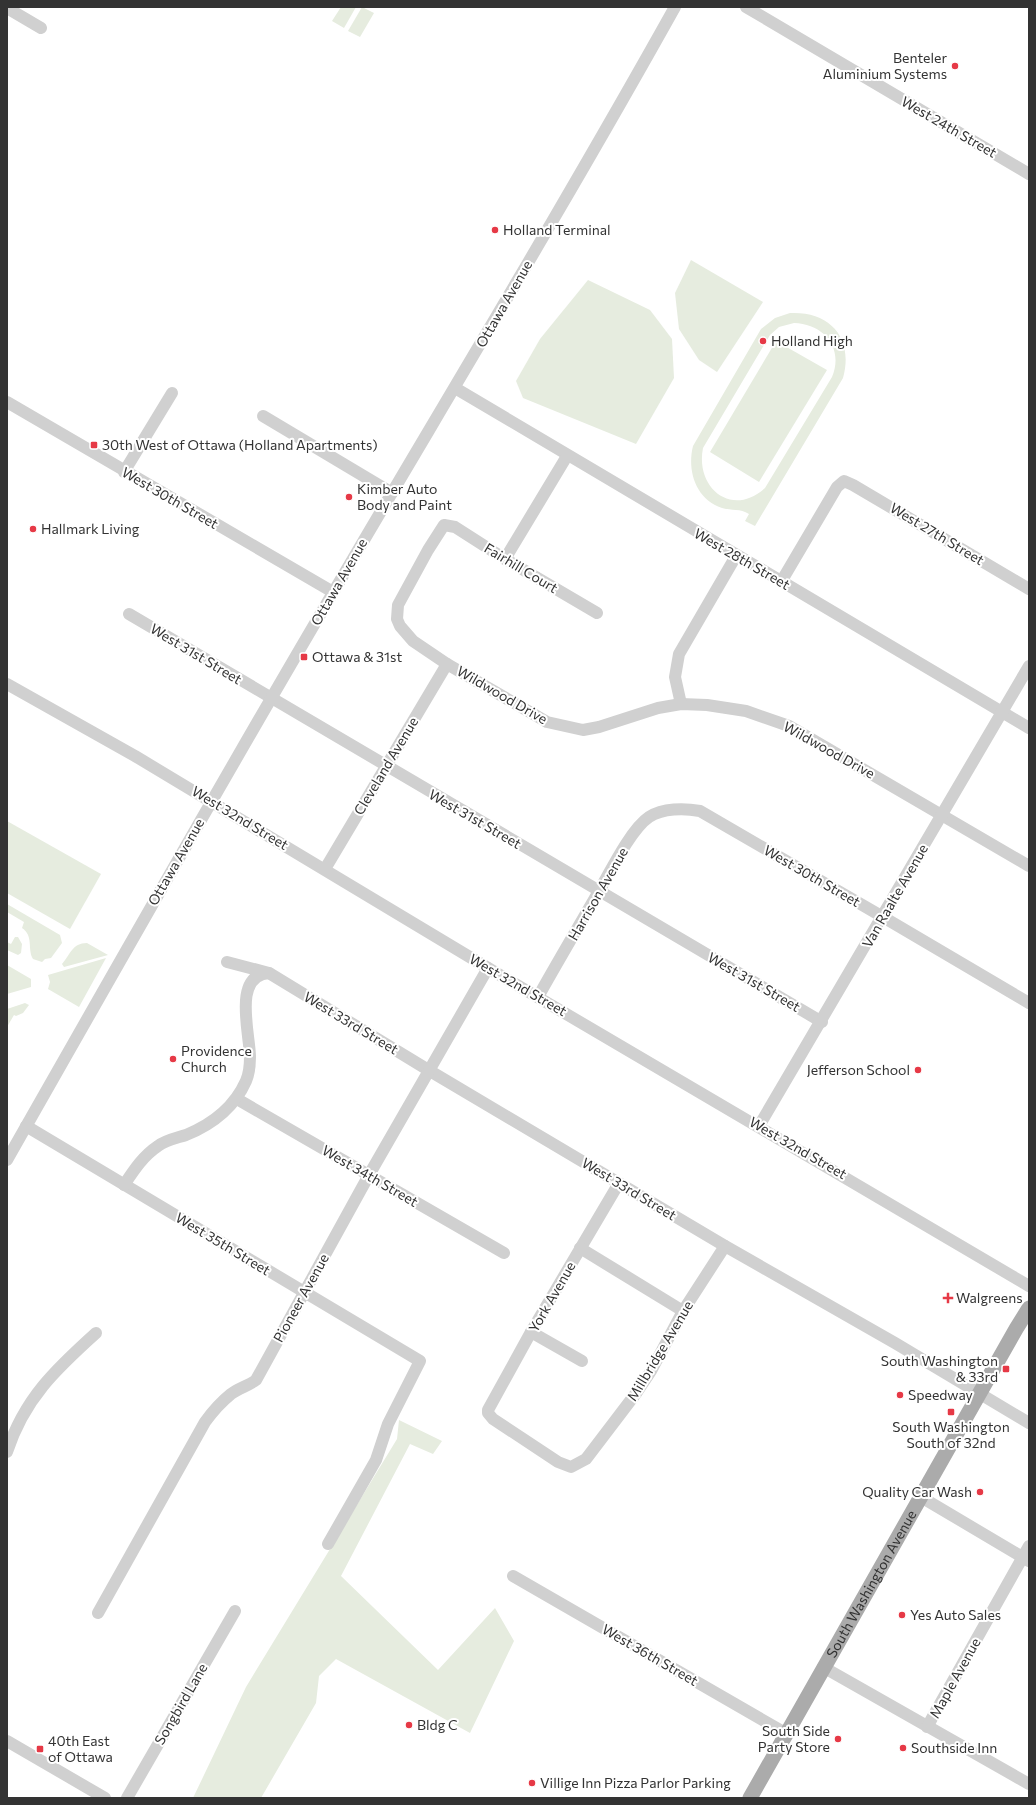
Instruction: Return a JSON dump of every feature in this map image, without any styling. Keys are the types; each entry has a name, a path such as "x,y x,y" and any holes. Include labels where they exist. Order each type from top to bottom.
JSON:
{"main road":[{"name":"South Washington Avenue","path":"750,1798 823,1667 1029,1308"}],"street":[{"name":"Ottawa Avenue","path":"7,1160 211,801 272,699 333,592 455,388 675,7"},
{"name":"West 24th Street","path":"746,7 1029,174"},
{"path":"7,8 41,28"},
{"name":"West 28th Street","path":"455,388 567,456 1029,728"},
{"path":"124,472 172,393"},
{"name":"West 30th Street","path":"7,402 124,472 333,592"},
{"path":"263,416 392,494"},
{"path":"505,560 567,456"},
{"name":"West 27th Street","path":"781,582 837,487 844,481 854,485 1029,589"},
{"name":"Fairhill Court","path":"444,525 455,527 505,560 596,614"},
{"name":"Wildwood Drive","path":"444,525 428,550 398,605 397,619 400,626 413,641 447,664 547,722 570,728 582,730 599,727 658,708 681,704 732,708 790,726 1029,866"},
{"path":"681,704 675,677 679,654 736,556"},
{"name":"West 31st Street","path":"129,614 386,767 822,1022"},
{"name":"Cleveland Avenue","path":"325,869 447,664"},
{"name":"Van Raalte Avenue","path":"759,1126 822,1022 1029,666"},
{"name":"West 32nd Street","path":"7,684 211,801 488,968 1029,1286"},
{"name":"West 30th Street","path":"675,810 688,809 700,811 1029,1003"},
{"name":"Harrison Avenue","path":"538,997 621,852 649,817 675,810"},
{"name":"West 33rd Street","path":"227,962 269,973 430,1071 725,1246 895,1343 1029,1423"},
{"name":"Pioneer Avenue","path":"98,1613 205,1422 216,1408 232,1393 256,1380 369,1175 488,968"},
{"path":"124,1185 140,1162 159,1145 212,1123 237,1099 249,1071 250,1046 245,1003 248,989 254,979 261,973 269,973"},
{"name":"West 34th Street","path":"237,1099 504,1253"},
{"name":"West 35th Street","path":"26,1126 420,1361 388,1424 376,1460 328,1544"},
{"name":"York Avenue","path":"488,1413 488,1408 531,1332 619,1183"},
{"name":"Millbridge Avenue","path":"488,1413 493,1419 558,1462 571,1467 586,1459 628,1405 651,1371 683,1311 725,1246"},
{"path":"580,1248 683,1311"},
{"path":"531,1332 582,1361"},
{"path":"7,1452 16,1428 38,1391 62,1365 96,1333"},
{"path":"921,1497 1026,1559"},
{"name":"Maple Avenue","path":"927,1727 1026,1559 1029,1546"},
{"name":"West 36th Street","path":"513,1576 786,1734"},
{"name":"Songbird Lane","path":"127,1798 235,1611"},
{"path":"823,1667 1029,1784"},
{"path":"7,1741 105,1798"}],"shaded area":[{"path":"341,7 356,7 344,28 332,21"},
{"path":"362,7 374,13 360,37 348,31"},
{"path":"691,260 763,302 717,372 699,360 679,329 675,293"},
{"path":"588,280 650,310 672,339 674,378 636,444 523,398 516,381 540,339"},
{"path":"790,313 804,314 817,317 827,322 836,330 842,339 846,364 843,378 755,526 745,521 749,514 742,511 722,508 705,498 699,491 692,474 691,455 693,446 761,329 775,318","holes":["794,323 805,324 822,333 833,347 835,366 832,377 765,488 753,497 740,500 729,499 719,494 710,486 705,475 702,462 703,448 770,335 779,327"]},
{"path":"776,341 827,370 759,482 710,452"},
{"path":"7,821 101,874 70,929 7,893"},
{"path":"7,904 60,935 62,943 51,958 45,959 42,962 33,959 30,951 28,935 22,928 24,922 7,912"},
{"path":"15,937 18,937 22,944 21,953 18,955 7,950 7,942 11,944"},
{"path":"87,943 108,955 64,967 62,964 72,950 78,945"},
{"path":"106,958 79,1007 48,989 50,982 48,975"},
{"path":"7,965 31,979 31,987 7,994"},
{"path":"25,1003 29,1005 23,1013 16,1016 14,1015 7,1027 7,1009"},
{"path":"399,1420 442,1441 433,1454 410,1444 341,1576 438,1670 495,1608 514,1641 470,1733 336,1659 319,1676 316,1703 261,1798 193,1798 246,1687 397,1439"}],"place":[{"name":"Benteler Aluminium Systems","path":"955,66"},
{"name":"Holland Terminal","path":"495,230"},
{"name":"Holland High","path":"763,341"},
{"name":"30th West of Ottawa (Holland Apartments)","path":"94,445"},
{"name":"Kimber Auto Body and Paint","path":"349,497"},
{"name":"Hallmark Living","path":"33,529"},
{"name":"Ottawa & 31st","path":"304,657"},
{"name":"Providence Church","path":"173,1059"},
{"name":"Jefferson School","path":"918,1070"},
{"name":"Walgreens","path":"948,1298"},
{"name":"South Washington & 33rd","path":"1006,1369"},
{"name":"Speedway","path":"900,1395"},
{"name":"South Washington South of 32nd","path":"951,1412"},
{"name":"Quality Car Wash","path":"980,1492"},
{"name":"Yes Auto Sales","path":"902,1615"},
{"name":"Bldg C","path":"409,1725"},
{"name":"South Side Party Store","path":"838,1739"},
{"name":"Southside Inn","path":"903,1748"},
{"name":"40th East of Ottawa","path":"40,1749"},
{"name":"Villige Inn Pizza Parlor Parking","path":"532,1783"}]}
